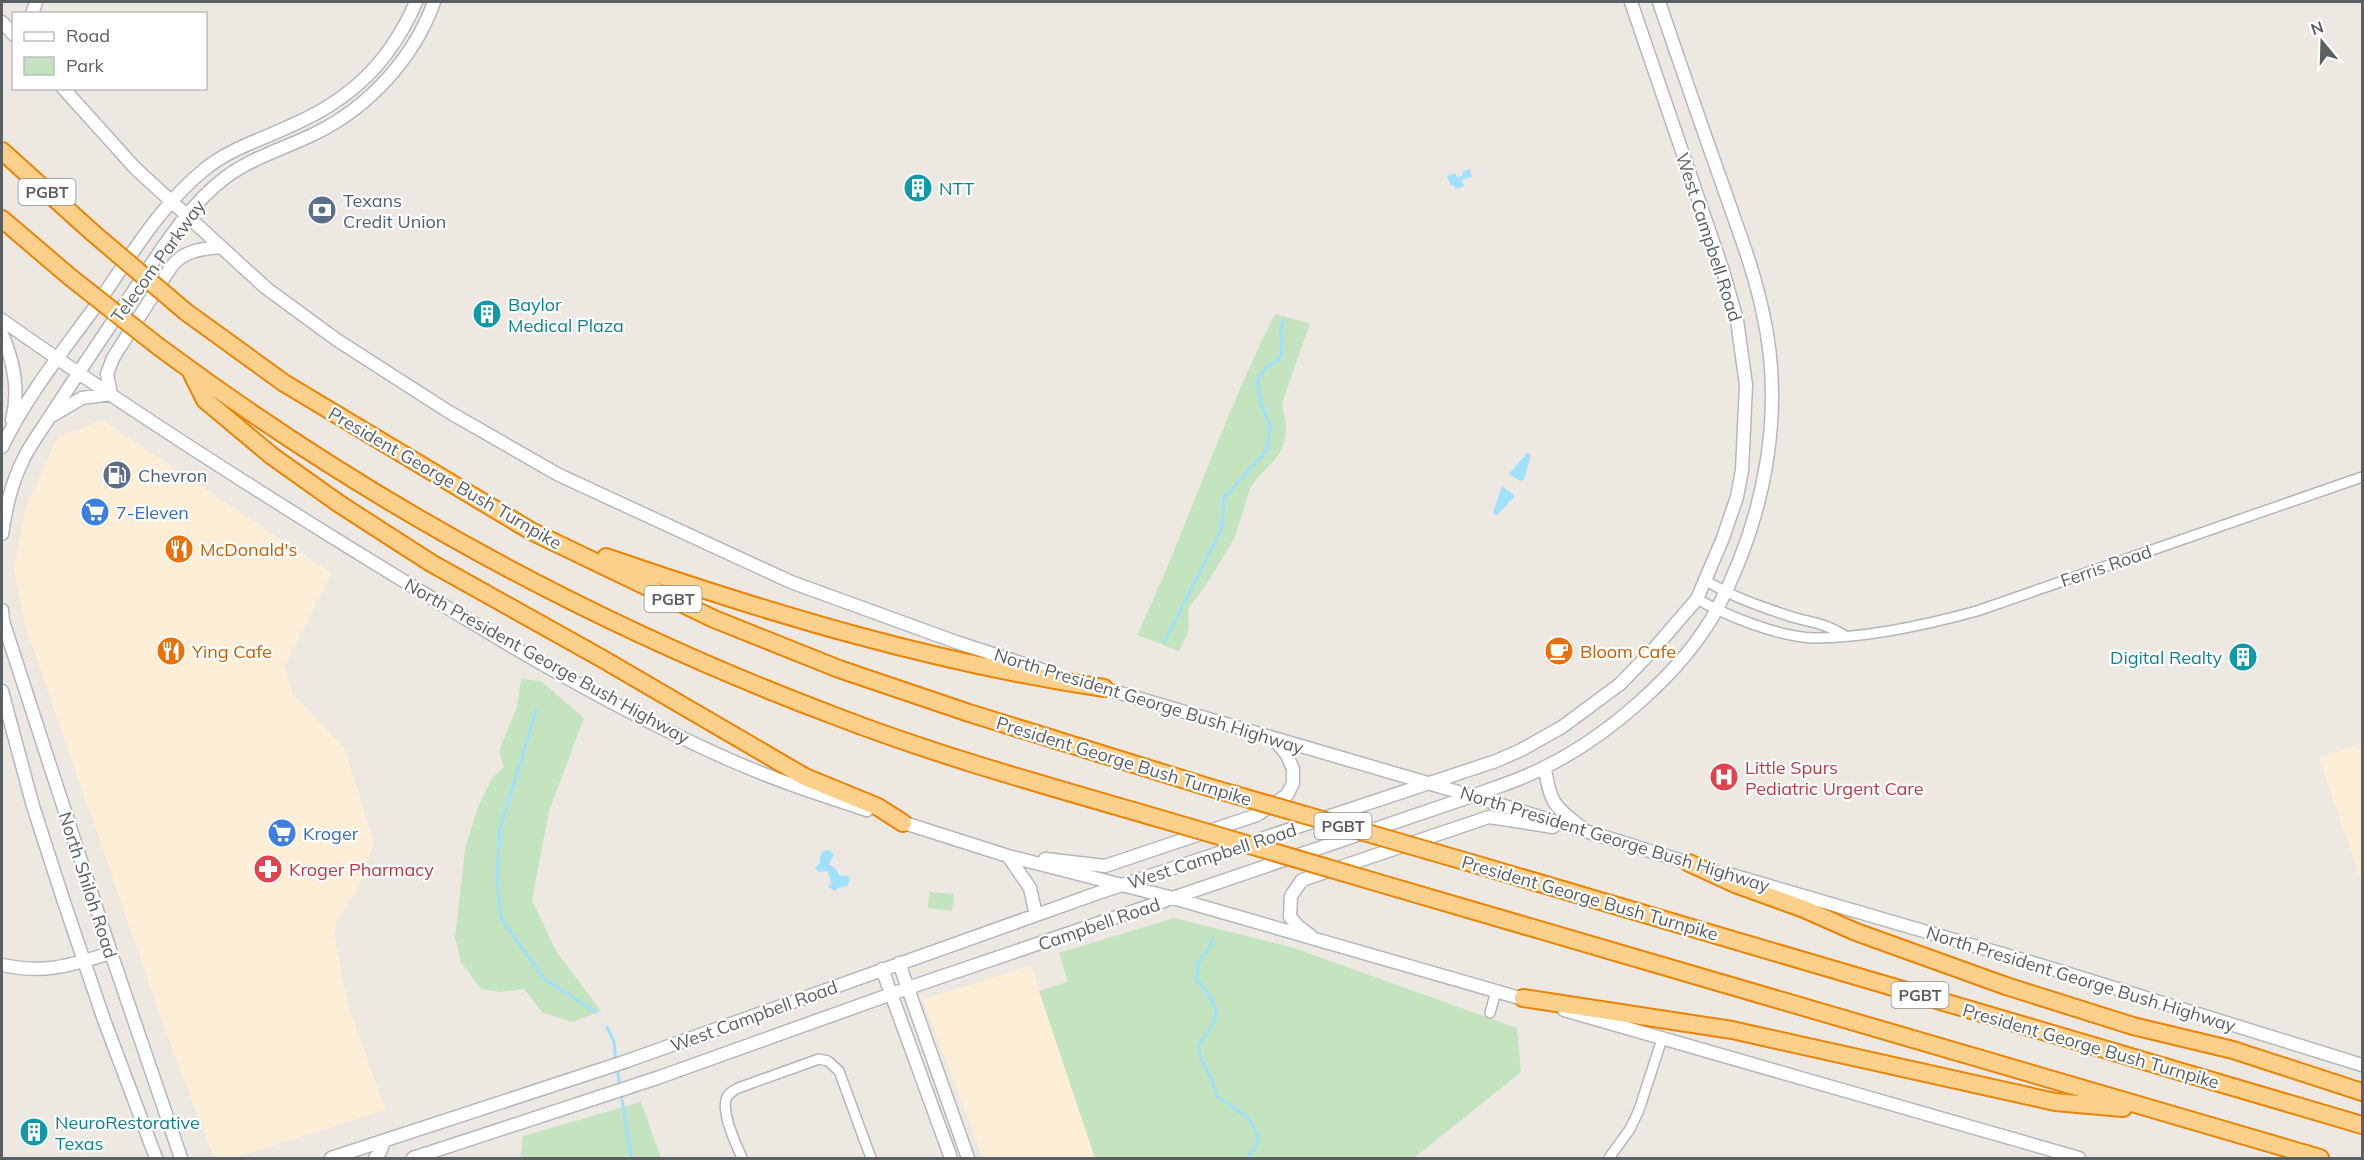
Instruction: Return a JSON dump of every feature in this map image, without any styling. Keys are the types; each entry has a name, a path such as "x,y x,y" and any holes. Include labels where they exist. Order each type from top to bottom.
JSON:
{"highway":[{"name":"President George Bush Turnpike","path":"2,151 186,312 284,382 531,531 714,619 839,669 980,717 2362,1125"},
{"name":"PGBT","path":"2,219 70,277 190,370 279,432 410,514 524,578 666,647 775,693 888,736 1005,774 2320,1158"},
{"path":"190,370 205,400 272,456 338,503 431,563 601,658 805,777 878,807 903,823"},
{"path":"531,531 729,600 826,628 1033,678 1104,688"},
{"path":"1689,863 1735,884 1804,909 1856,932 2006,986 2133,1026 2233,1050 2362,1092"},
{"path":"1523,998 1732,1030 2055,1102 2160,1112"}],"main road":[{"name":"Telecom Parkway","path":"57,359 170,201 228,153 326,109 372,73 406,23 416,2"},
{"name":"Telecom Parkway","path":"78,373 187,216 209,191 254,160 339,122 385,83 428,20 434,2"},
{"name":"West Campbell Road","path":"331,1158 649,1053 1122,885 1498,760 1556,732 1632,673 1696,599 1705,580 1737,497 1742,471 1746,406 1743,359 1737,320 1723,271 1630,2"},
{"name":"West Campbell Road","path":"1173,898 1472,796 1545,768 1600,733 1649,694 1680,660 1717,610 1748,540 1765,478 1769,450 1771,400 1769,353 1763,310 1748,260 1659,2"},
{"path":"372,73 385,83"},
{"name":"North President George Bush Highway","path":"65,90 135,168 219,247 266,288 337,340 449,412 559,475 791,582 1012,661 2040,965 2362,1065"},
{"path":"49,418 82,398 111,394 107,374 113,358 177,259 201,249 219,247"},
{"name":"North President George Bush Highway","path":"2,320 57,359 253,488 445,607 655,725 778,780 1008,856 1173,898 2079,1158"},
{"path":"2,334 12,360 17,403 9,433"},
{"path":"2,447 57,359"},
{"path":"2,534 15,476 32,443 78,373"},
{"name":"North Shiloh Road","path":"2,610 6,632 181,1158"},
{"name":"North Shiloh Road","path":"2,691 33,806 104,1020 156,1158"},
{"path":"1008,856 1105,866 1257,815 1287,795 1293,783 1293,769 1290,762 1274,739"},
{"path":"1545,768 1548,792 1554,804 1587,832"},
{"path":"1319,941 1298,926 1290,917 1291,896 1302,880 1489,817 1587,832"},
{"path":"1008,856 1030,888 1036,915"},
{"name":"Campbell Road","path":"1024,950 1173,898"},
{"name":"West Campbell Road","path":"413,1158 657,1078 908,988 1024,950"},
{"path":"2,965 28,970 66,966 111,953"},
{"path":"899,963 968,1158"},
{"path":"882,969 951,1158"},
{"path":"375,1158 385,1140"}],"street":[{"name":"Ferris Road","path":"1696,599 1745,622 1812,638 1926,623 1977,611 2362,477"},
{"path":"1705,580 1724,593 1793,617 1828,625 1844,635"},
{"path":"1490,1013 1496,991"},
{"path":"1609,1158 1640,1110 1662,1039"},
{"path":"741,1158 724,1104 728,1094 738,1088 819,1059 828,1060 839,1071 870,1158"}],"shaded area":[{"path":"102,420 331,573 285,665 292,693 345,749 374,844 356,892 337,920 334,934 348,1006 386,1110 234,1158 214,1158 172,1049 25,625 14,569 25,509 58,437"},
{"path":"2362,743 2362,883 2319,758"},
{"path":"1031,965 1095,1158 983,1158 923,1000"}],"green space":[{"path":"1275,314 1310,323 1282,403 1286,424 1285,440 1280,453 1251,486 1234,539 1206,585 1188,609 1189,629 1179,651 1137,635 1238,393"},
{"path":"521,679 541,681 584,718 549,811 532,900 556,951 601,1011 573,1022 543,1013 524,989 500,992 481,989 461,962 455,937 465,849 478,807 492,778 504,767 499,751 517,707"},
{"path":"929,892 954,894 952,911 928,908"},
{"path":"1174,918 1291,947 1517,1028 1521,1072 1414,1158 1095,1158 1039,991 1068,982 1059,953"},
{"path":"641,1102 661,1158 520,1158 523,1136"}],"water":[{"path":"1470,169 1472,177 1462,180 1464,186 1456,189 1454,185 1451,186 1447,176 1455,173 1457,177 1463,176 1462,172"},
{"path":"1527,453 1531,455 1524,480 1520,481 1509,474"},
{"path":"1502,486 1515,496 1497,515 1493,513"},
{"path":"829,850 834,855 830,865 839,875 848,876 850,880 847,886 835,891 828,887 831,883 828,871 819,872 815,868 820,863 823,851"}],"waterway":[{"path":"1164,642 1221,530 1224,498 1267,450 1270,427 1260,399 1257,380 1265,369 1281,357 1281,330 1284,320"},
{"path":"536,711 500,829 497,877 501,918 544,979 596,1012"},
{"path":"1213,938 1210,947 1198,963 1197,980 1211,999 1216,1013 1212,1026 1198,1045 1201,1059 1217,1096 1248,1118 1258,1134 1256,1147 1248,1158"},
{"path":"607,1027 614,1042 616,1060"},
{"path":"617,1067 620,1087"},
{"path":"621,1093 631,1158"}],"place":[{"name":"NTT","path":"918,188"},
{"name":"Texans Credit Union","path":"322,210"},
{"name":"Baylor Medical Plaza","path":"487,314"},
{"name":"Chevron","path":"117,475"},
{"name":"7-Eleven","path":"95,512"},
{"name":"McDonald's","path":"179,549"},
{"name":"Ying Cafe","path":"171,651"},
{"name":"Bloom Cafe","path":"1559,651"},
{"name":"Digital Realty","path":"2243,657"},
{"name":"Little Spurs Pediatric Urgent Care","path":"1724,777"},
{"name":"Kroger","path":"282,833"},
{"name":"Kroger Pharmacy","path":"268,869"},
{"name":"NeuroRestorative Texas","path":"34,1132"}]}
